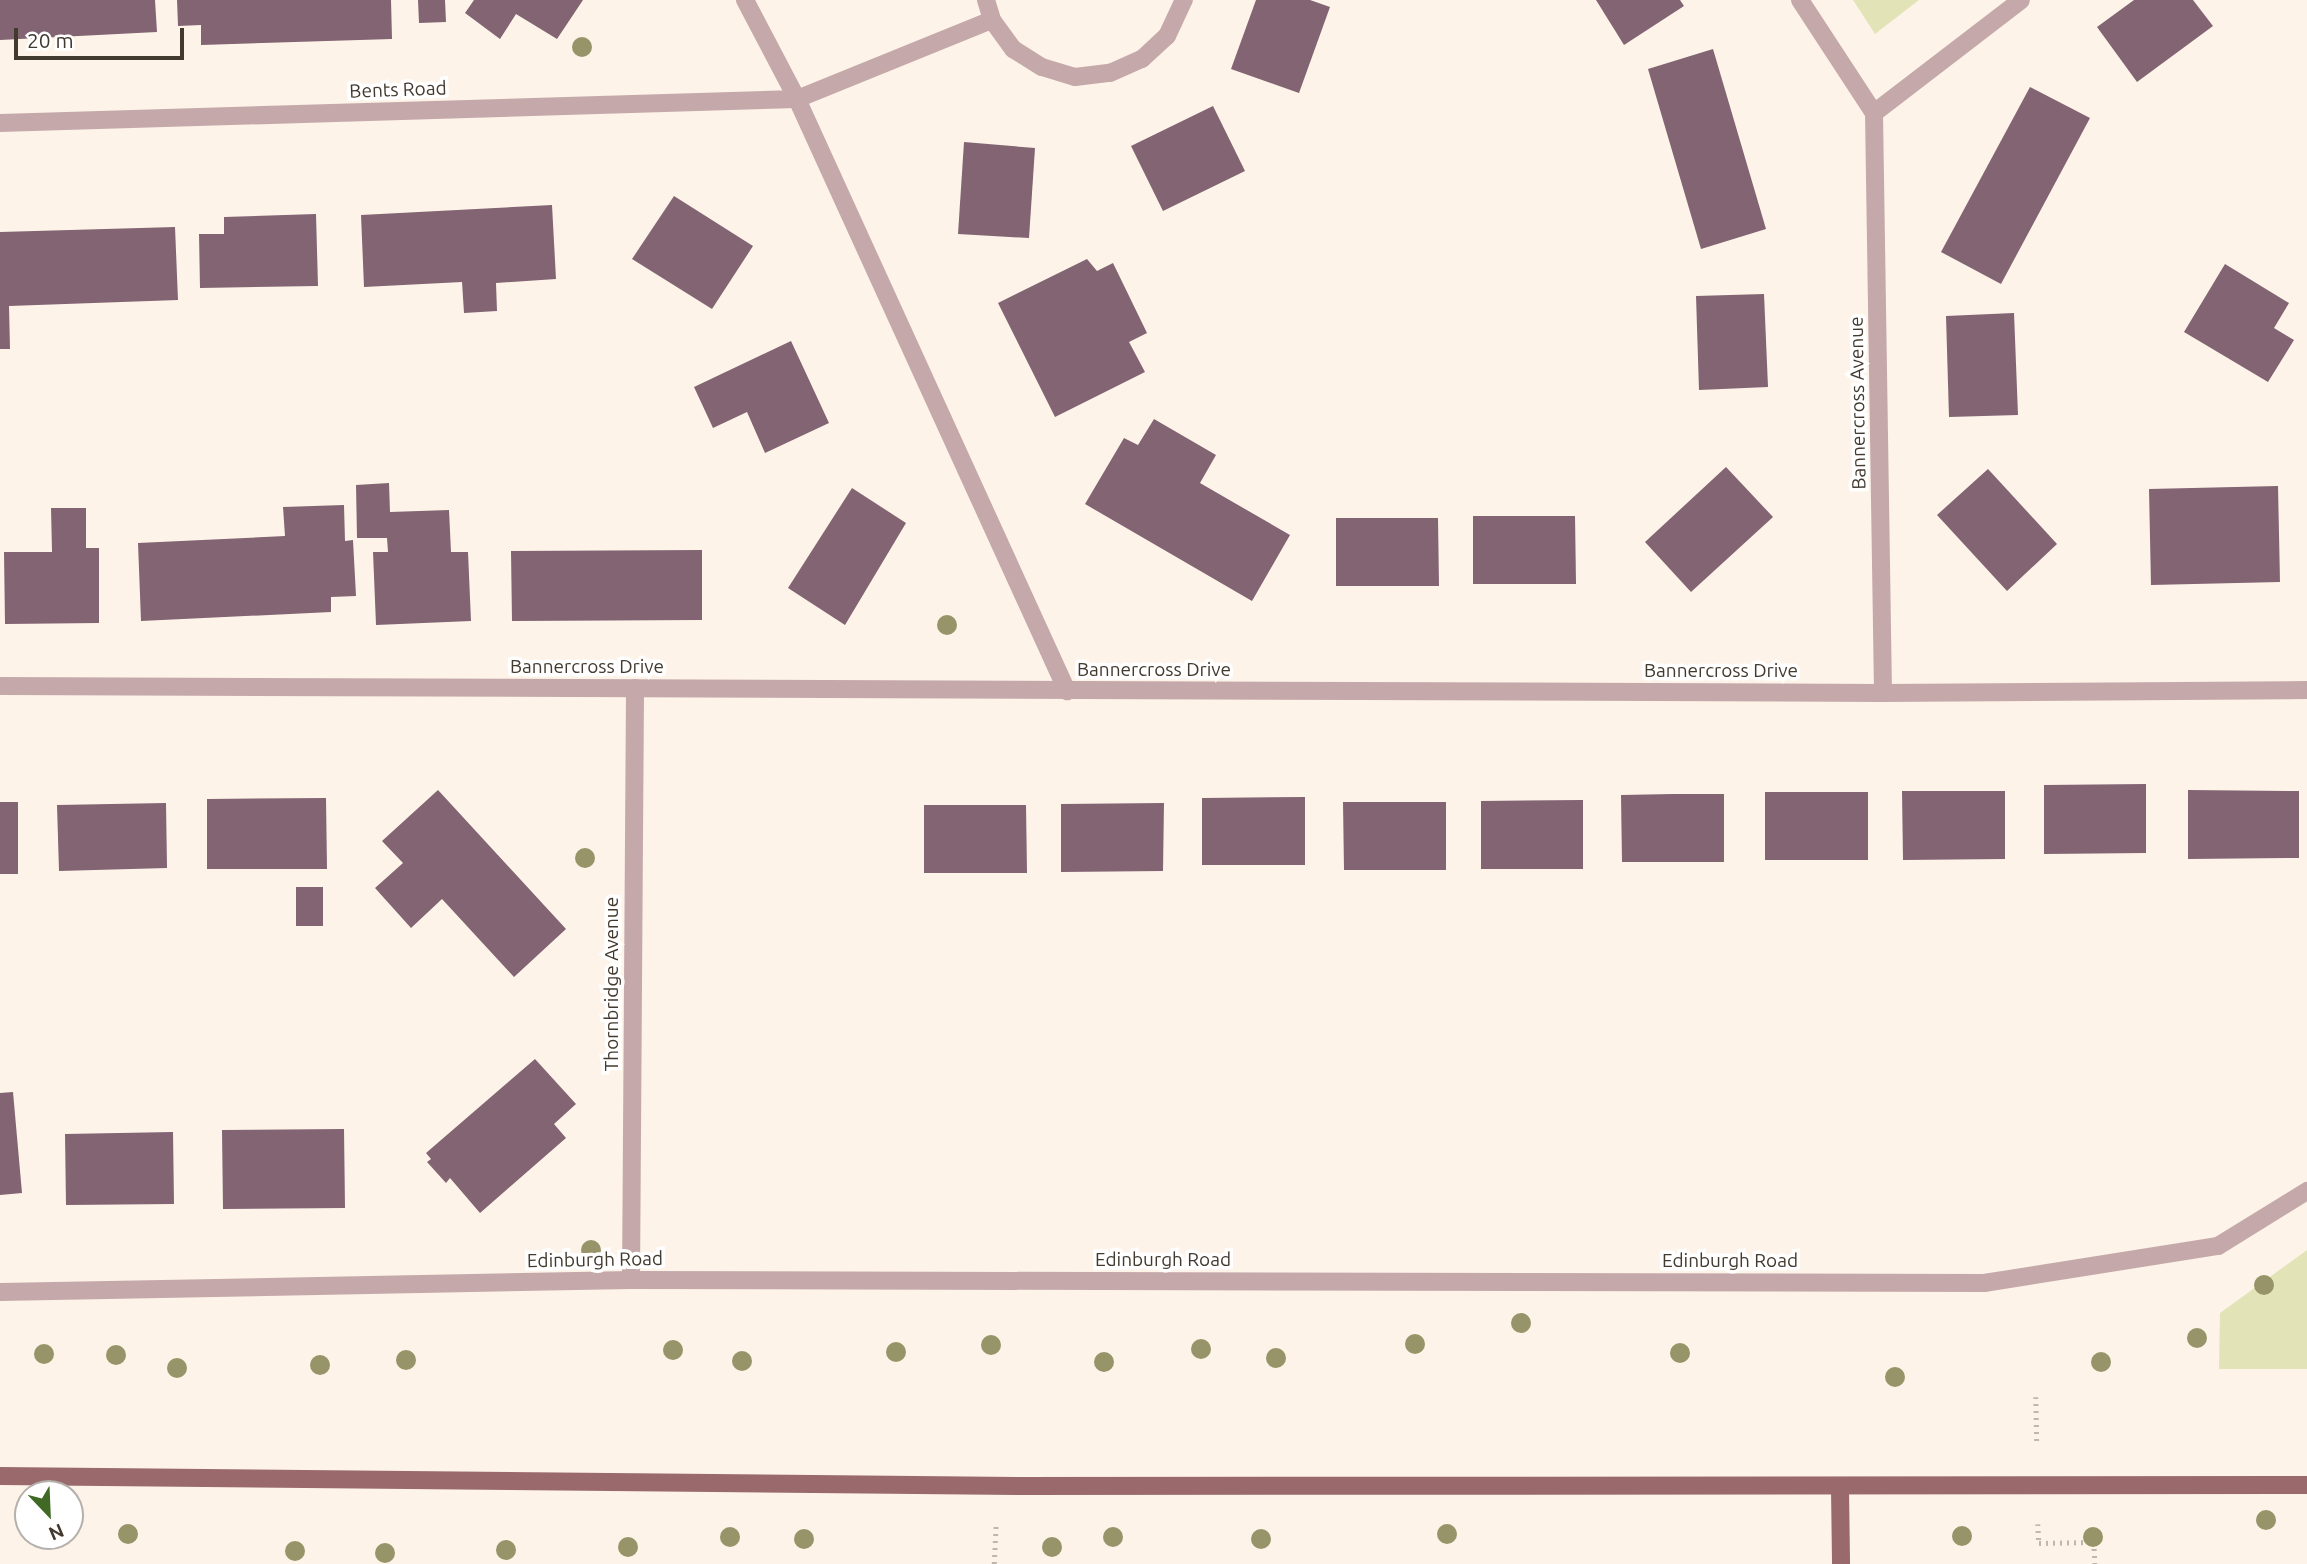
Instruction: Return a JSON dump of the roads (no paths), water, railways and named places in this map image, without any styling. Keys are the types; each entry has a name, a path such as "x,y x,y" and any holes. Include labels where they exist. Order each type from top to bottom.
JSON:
{"main road":[{"path":"0,1476 1017,1486 1840,1489 2307,1485"},
{"path":"1840,1489 1841,1564"}],"street":[{"path":"745,0 797,99 1068,691"},
{"path":"986,0 992,20 1013,48 1042,67 1076,77 1098,75 1142,59 1167,36 1184,0"},
{"path":"1800,0 1874,113 2021,0"},
{"path":"797,99 992,20"},
{"name":"Bents Road","path":"0,123 797,99"},
{"name":"Bannercross Avenue","path":"1874,113 1883,693"},
{"name":"Bannercross Drive","path":"0,687 1883,693 2307,690"},
{"name":"Thornbridge Avenue","path":"631,1280 635,688"},
{"name":"Edinburgh Road","path":"0,1292 631,1280 1984,1283 2218,1246 2307,1191"}]}
